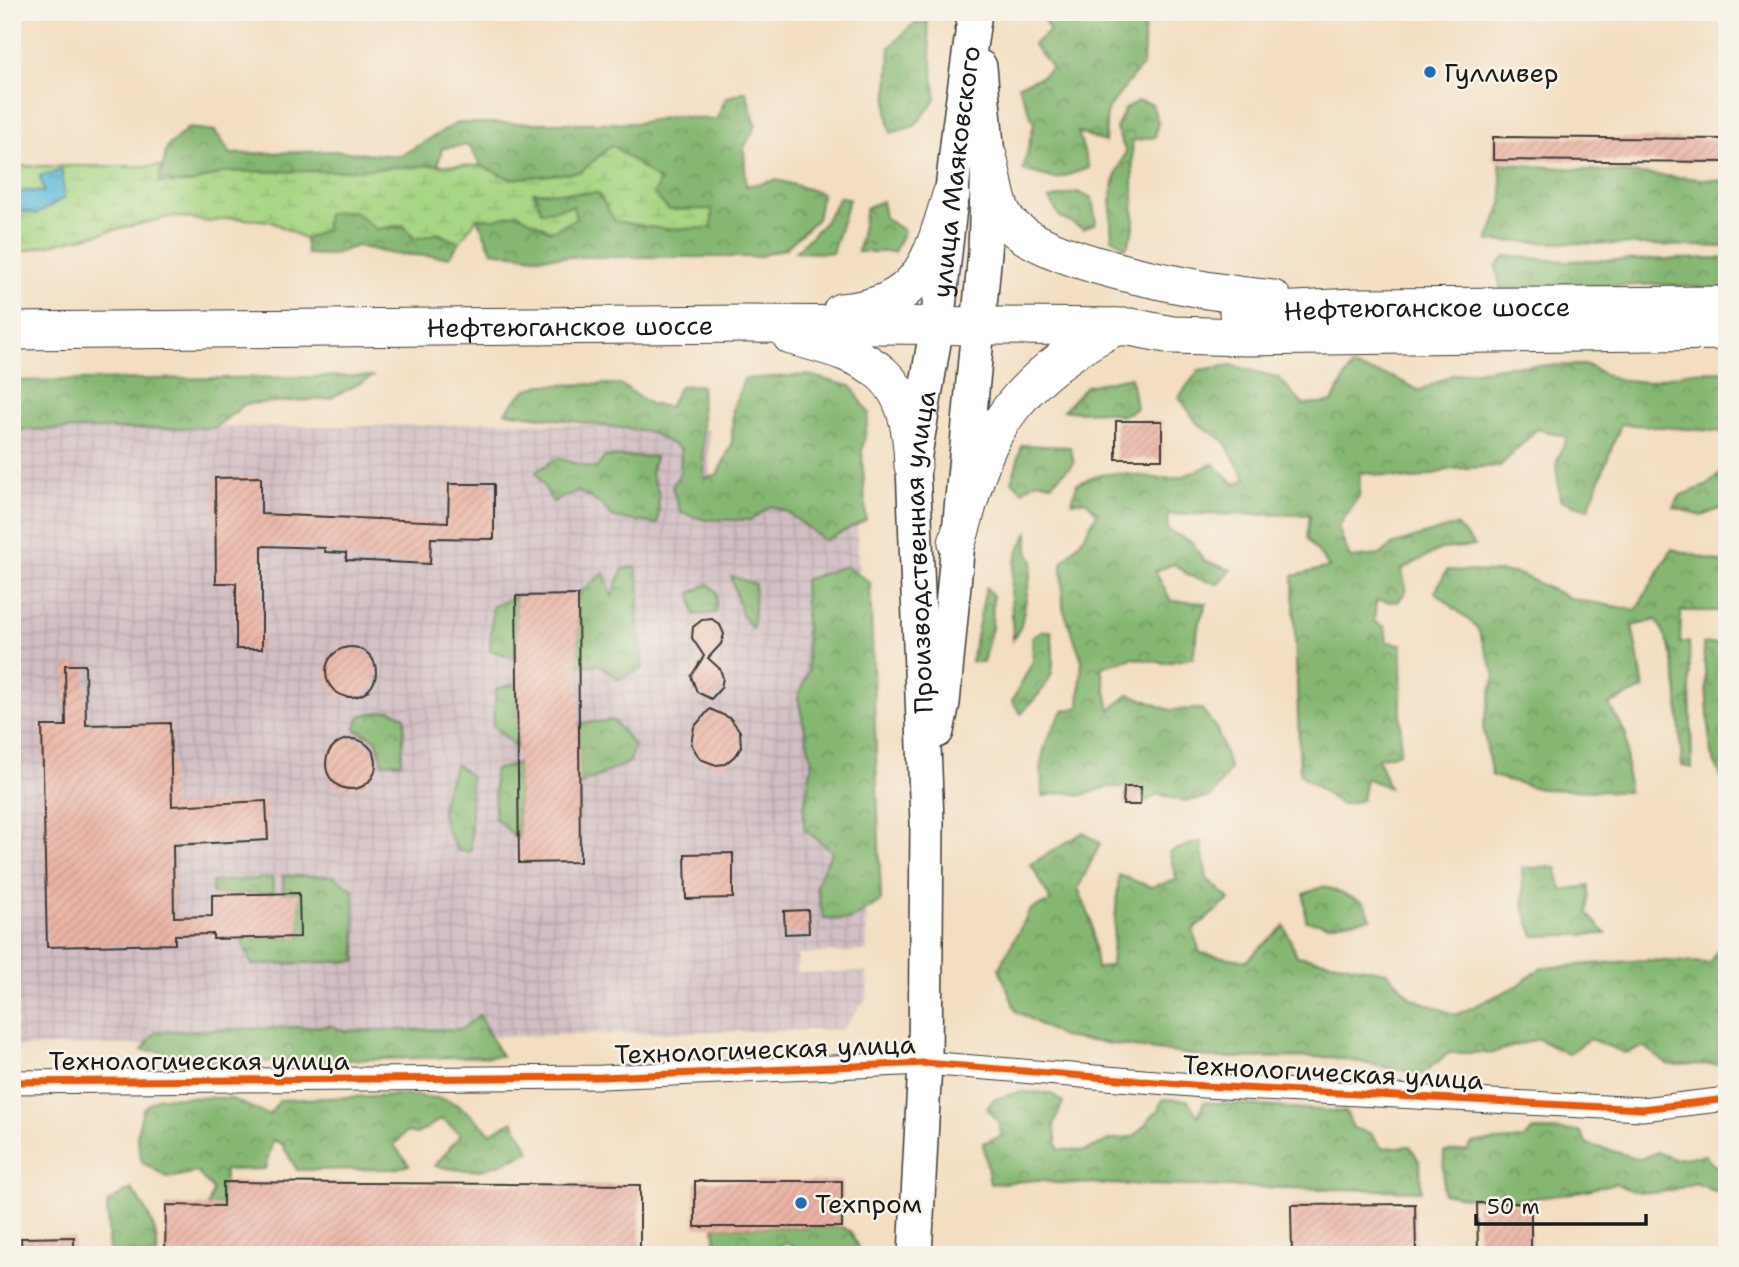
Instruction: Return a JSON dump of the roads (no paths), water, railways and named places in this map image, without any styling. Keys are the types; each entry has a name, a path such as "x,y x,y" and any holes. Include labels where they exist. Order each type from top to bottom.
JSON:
{"main road":[{"name":"улица Маяковского","path":"975,16 988,156 985,252 975,326"},
{"name":"улица Маяковского","path":"937,325 975,16"},
{"path":"988,156 1001,209 1010,225 1029,237 1083,262 1247,297 1354,307"},
{"path":"746,324 854,311 900,296 915,284 929,260 951,195"},
{"name":"Нефтеюганское шоссе","path":"1123,327 1172,317 1354,307 1727,305"},
{"path":"746,324 827,345 873,364 890,380 900,397 912,428 914,466"},
{"name":"Нефтеюганское шоссе","path":"12,331 746,324 1123,327 1172,335 1247,337 1727,331"},
{"name":"Производственная улица","path":"915,1255 925,1063 926,781 914,466 937,325"},
{"name":"Производственная улица","path":"926,781 943,702 975,326"},
{"path":"957,543 992,438 1017,398 1084,342 1123,327"}],"street":[{"name":"Технологическая улица","path":"12,1082 602,1077 925,1063 1204,1086 1642,1110 1727,1099"}],"water":[{"path":"62,170 64,198 37,214 23,211 12,218 12,197 25,191 44,192 40,176"}],"place":[{"name":"Гулливер","path":"1430,72"},
{"name":"Техпром","path":"801,1203"}]}
